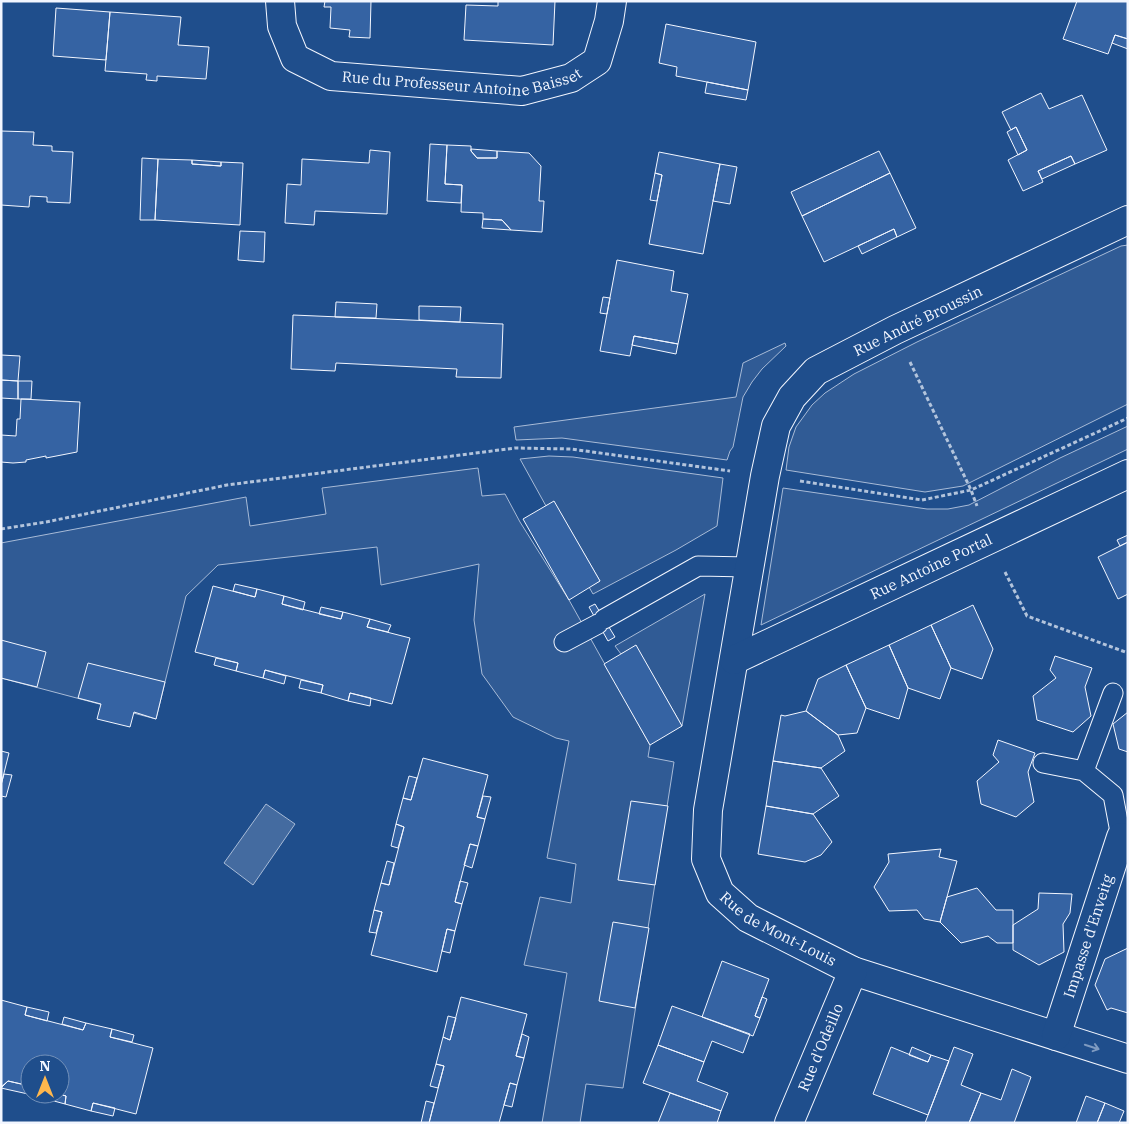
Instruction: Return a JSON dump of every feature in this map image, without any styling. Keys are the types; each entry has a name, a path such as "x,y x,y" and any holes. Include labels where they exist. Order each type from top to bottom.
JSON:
{"street":[{"name":"Rue du Professeur Antoine Baisset","path":"280,1 282,26 295,58 331,76 522,91 571,78 597,60 609,21 612,1"},
{"name":"Rue André Broussin","path":"765,476 776,426 792,397 816,372 895,330 1128,220"},
{"name":"Rue Antoine Portal","path":"734,660 1128,474"},
{"name":"Rue de Mont-Louis","path":"765,476 708,810 706,859 720,893 748,918 853,971 1128,1059"},
{"name":"Impasse d'Enveitg","path":"1056,1036 1124,836"},
{"name":"Rue d'Odeillo","path":"789,1123 853,971"}],"lane":[{"path":"564,642 698,566 748,567"},
{"path":"1084,771 1113,693"},
{"name":"Impasse d'Enveitg","path":"1043,763 1084,771 1113,795 1124,836"}],"path":[{"path":"895,330 971,490 990,540 1027,616 1128,653"},
{"path":"1,530 227,485 514,448 571,449 922,500 971,490 1128,418"}],"shaded area":[{"path":"1128,245 1128,404 963,486 925,492 786,470 789,447 796,427 812,405 825,393 854,374 917,342 1121,246"},
{"path":"785,343 786,346 762,369 743,397 733,447 727,460 562,438 516,440 514,427 736,397 743,363"},
{"path":"1128,426 1128,449 761,625 783,488 927,509 948,509 969,505 1060,458"},
{"path":"549,456 573,457 723,478 717,526 593,594 589,587 600,581 554,502 546,506 520,459"},
{"path":"478,468 482,496 505,494 520,522 569,600 650,745 648,757 674,762 623,1088 586,1084 580,1123 542,1123 567,973 524,965 540,897 571,903 576,864 547,858 569,741 556,738 513,717 482,674 474,620 479,564 381,585 377,547 218,565 186,596 156,719 1,678 1,543 246,497 250,526 326,514 322,488"},
{"path":"705,594 682,726 636,646 621,654 615,646"},
{"path":"266,804 295,824 253,885 224,863"}],"building":[{"path":"325,1 371,1 370,38 349,37 350,30 330,28 331,7 324,7"},
{"path":"498,1 555,1 553,45 464,40 466,5 498,6"},
{"path":"1077,1 1128,1 1128,39 1115,35 1108,54 1063,39"},
{"path":"56,8 110,12 106,60 53,56"},
{"path":"110,12 181,17 178,45 209,47 206,79 157,76 157,81 146,80 147,74 105,71"},
{"path":"666,24 756,42 748,90 676,76 677,67 659,63"},
{"path":"1115,35 1128,39 1128,49 1112,43"},
{"path":"707,82 748,90 746,100 705,93"},
{"path":"1041,93 1049,109 1082,95 1107,150 1075,164 1071,156 1038,171 1043,182 1023,191 1008,160 1027,150 1016,127 1011,130 1002,112"},
{"path":"1016,127 1027,150 1018,155 1007,132"},
{"path":"1,131 34,132 33,145 52,146 52,151 73,152 70,203 47,202 47,197 30,196 29,207 1,205"},
{"path":"430,144 447,145 445,184 462,185 461,203 427,201"},
{"path":"447,145 471,146 471,151 477,158 497,158 497,151 529,153 541,166 539,201 544,201 542,232 511,230 502,220 483,219 483,213 461,212 462,185 445,184"},
{"path":"471,149 497,151 497,158 477,158"},
{"path":"370,150 390,152 387,214 315,211 314,225 285,223 287,184 301,185 302,159 369,163"},
{"path":"879,151 890,173 802,216 791,192"},
{"path":"659,152 720,164 703,254 649,244 662,175 655,173"},
{"path":"1071,156 1075,164 1042,179 1038,171"},
{"path":"142,158 158,159 155,220 140,220"},
{"path":"158,159 192,160 192,164 221,166 221,162 243,163 240,225 155,220"},
{"path":"192,160 221,162 221,166 192,164"},
{"path":"720,164 737,167 730,204 713,201"},
{"path":"655,173 662,175 657,201 650,200"},
{"path":"890,173 916,228 897,237 894,229 824,262 802,216"},
{"path":"483,219 502,220 511,230 482,228"},
{"path":"894,229 897,237 862,254 858,246"},
{"path":"240,231 265,232 264,262 238,260"},
{"path":"617,260 674,271 671,291 688,294 678,344 634,336 630,356 600,351"},
{"path":"603,297 610,298 607,314 600,313"},
{"path":"336,302 377,304 376,318 335,317"},
{"path":"419,306 461,307 460,322 419,320"},
{"path":"293,315 503,324 501,378 456,377 457,369 336,363 335,371 291,369"},
{"path":"634,336 678,344 676,354 632,345"},
{"path":"1,355 20,356 18,381 1,380"},
{"path":"1,380 18,381 18,399 1,398"},
{"path":"18,381 32,381 31,399 18,399"},
{"path":"21,399 80,402 77,452 46,458 46,456 26,460 26,462 1,462 1,435 16,436 17,419 20,419"},
{"path":"554,501 600,581 569,600 523,519"},
{"path":"1128,535 1128,542 1120,546 1117,540"},
{"path":"1128,542 1128,594 1118,599 1098,557"},
{"path":"235,584 257,589 255,597 233,591"},
{"path":"213,586 255,597 257,589 284,596 282,604 341,619 343,612 370,619 367,627 410,638 392,704 350,693 348,701 321,693 323,685 265,670 263,678 236,671 238,663 195,652"},
{"path":"284,596 305,602 303,610 282,604"},
{"path":"595,604 615,637 608,641 589,607"},
{"path":"973,605 993,649 982,679 951,668 931,625"},
{"path":"321,607 343,612 341,619 319,614"},
{"path":"370,619 391,625 388,632 367,627"},
{"path":"931,625 951,668 940,699 908,688 889,645"},
{"path":"1,640 46,652 37,687 1,678"},
{"path":"636,645 682,726 650,745 604,664"},
{"path":"889,645 908,688 899,719 866,708 846,665"},
{"path":"1055,656 1092,668 1085,687 1091,716 1073,732 1037,720 1033,696 1056,678 1050,670"},
{"path":"216,658 238,663 236,671 214,665"},
{"path":"88,663 165,682 156,719 134,712 130,727 97,719 101,704 78,698"},
{"path":"846,665 866,708 857,733 838,735 806,711 818,679"},
{"path":"265,670 286,676 284,684 263,678"},
{"path":"301,680 323,685 321,693 299,688"},
{"path":"350,693 371,698 370,706 348,701"},
{"path":"806,711 838,735 845,751 821,768 773,761 781,715 785,716"},
{"path":"1128,712 1128,752 1119,749 1113,724"},
{"path":"998,740 1035,753 1028,772 1034,802 1016,817 981,804 977,781 999,762 993,755"},
{"path":"1,751 9,753 1,785"},
{"path":"423,758 488,775 477,817 485,819 478,846 470,844 455,902 462,904 455,931 447,929 437,972 371,955 382,912 374,910 381,883 389,885 404,827 396,824 403,798 411,800"},
{"path":"773,761 821,768 839,796 813,814 766,806"},
{"path":"4,774 12,775 6,797 1,796"},
{"path":"409,776 417,778 411,800 403,798"},
{"path":"483,796 491,797 485,819 477,817"},
{"path":"631,801 668,806 655,885 618,880"},
{"path":"766,806 813,814 832,842 821,855 805,862 758,854"},
{"path":"396,824 404,827 398,848 391,846"},
{"path":"470,844 478,846 472,868 464,865"},
{"path":"941,849 939,857 957,861 940,922 924,919 917,910 889,911 874,887 889,862 888,854"},
{"path":"387,861 394,863 389,885 381,883"},
{"path":"460,881 468,883 462,904 455,902"},
{"path":"977,888 996,910 1013,910 1013,943 997,943 988,936 961,943 940,922 947,897"},
{"path":"1039,893 1072,894 1070,913 1063,924 1064,952 1039,965 1013,950 1013,925 1038,909"},
{"path":"374,910 382,912 376,933 369,932"},
{"path":"613,922 649,928 635,1008 599,1001"},
{"path":"447,929 455,931 450,953 442,951"},
{"path":"1128,948 1128,1013 1111,1008 1107,1010 1095,985 1105,959"},
{"path":"722,961 769,979 755,1016 760,1018 753,1036 702,1017"},
{"path":"461,997 527,1014 516,1056 524,1058 517,1085 510,1083 499,1123 429,1123 444,1066 436,1064 443,1037 450,1040"},
{"path":"762,997 767,999 760,1018 755,1016"},
{"path":"1,1000 27,1007 25,1015 83,1030 86,1023 112,1029 110,1037 153,1048 136,1114 93,1103 91,1111 65,1104 70,1104 70,1054 20,1054 20,1084 8,1081 1,1087"},
{"path":"672,1006 750,1034 743,1053 712,1041 704,1062 658,1045"},
{"path":"27,1007 49,1012 47,1021 25,1015"},
{"path":"448,1016 456,1018 450,1040 443,1037"},
{"path":"64,1017 86,1023 83,1030 62,1024"},
{"path":"112,1029 134,1035 132,1042 110,1037"},
{"path":"522,1034 529,1037 524,1058 516,1056"},
{"path":"658,1045 704,1062 697,1081 728,1093 721,1111 643,1083"},
{"path":"891,1047 928,1062 931,1055 949,1061 928,1115 873,1094"},
{"path":"912,1047 931,1055 928,1062 909,1055"},
{"path":"954,1047 973,1054 961,1085 981,1093 969,1123 925,1123"},
{"path":"436,1064 444,1066 438,1088 430,1086"},
{"path":"1012,1069 1031,1077 1014,1123 969,1123 981,1093 1001,1100"},
{"path":"8,1081 20,1084 20,1092 1,1088"},
{"path":"510,1083 517,1085 512,1107 504,1105"},
{"path":"670,1093 721,1111 717,1123 658,1123"},
{"path":"1086,1096 1105,1103 1097,1123 1076,1123"},
{"path":"426,1101 434,1103 429,1123 421,1123"},
{"path":"93,1103 115,1108 113,1116 91,1111"},
{"path":"1105,1103 1124,1111 1119,1123 1097,1123"}]}
